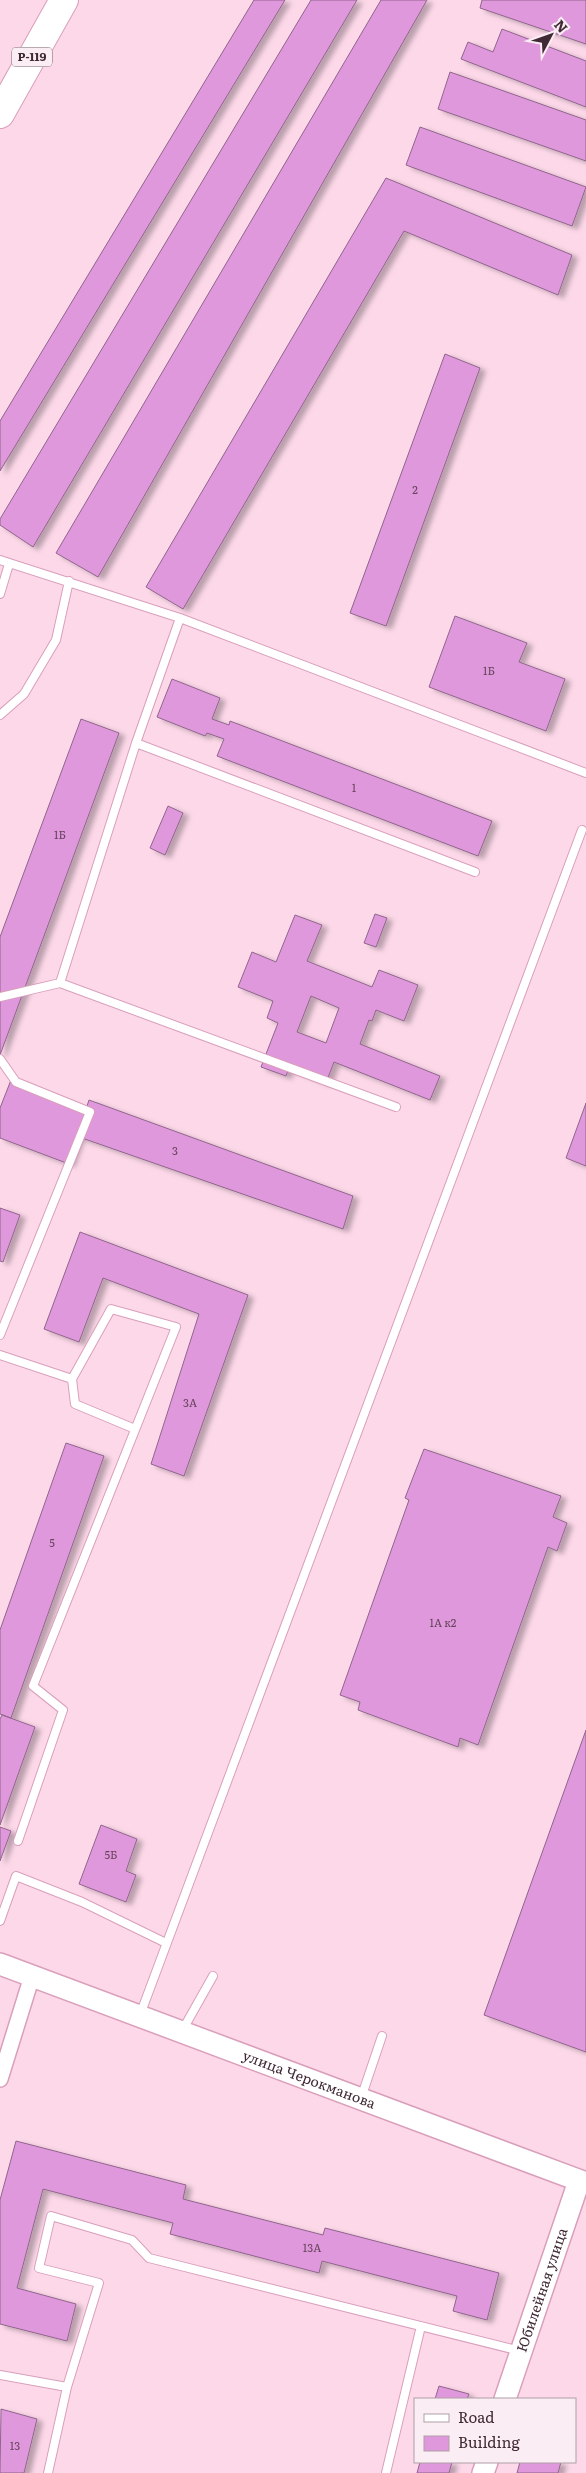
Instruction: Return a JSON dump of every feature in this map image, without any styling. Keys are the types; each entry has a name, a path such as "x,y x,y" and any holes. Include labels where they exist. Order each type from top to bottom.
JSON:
{"highway":[{"name":"Р-119","path":"0,114 64,0"}],"street":[{"name":"улица Черокманова","path":"0,1964 582,2182"},
{"path":"0,2078 32,1976"},
{"name":"Юбилейная улица","path":"505,2398 520,2351 582,2182"}],"lane":[{"path":"0,560 180,618 586,773"},
{"path":"0,594 9,564"},
{"path":"0,715 24,694 56,640 69,581"},
{"path":"60,983 136,744 180,618"},
{"path":"136,744 475,872"},
{"path":"140,2017 582,830"},
{"path":"0,997 60,983 396,1107"},
{"path":"0,1059 16,1082 90,1112 0,1335"},
{"path":"18,1841 63,1710 33,1686 176,1327 112,1308 72,1379 75,1404 135,1429"},
{"path":"0,1355 72,1379"},
{"path":"0,1921 16,1876 82,1902 166,1943"},
{"path":"181,2032 213,1976"},
{"path":"360,2100 382,2036"},
{"path":"48,2473 67,2386 99,2283 39,2268 51,2216 132,2240 149,2258 520,2351"},
{"path":"386,2473 421,2326"},
{"path":"0,2374 67,2386"}],"building":[{"path":"254,0 285,0 0,471 0,421"},
{"path":"311,0 357,0 33,547 0,525 0,519"},
{"path":"381,0 427,0 98,577 56,553"},
{"path":"482,0 586,0 586,44 480,8"},
{"path":"502,29 586,61 586,107 461,59 468,42 493,52"},
{"path":"450,72 586,120 586,161 438,109"},
{"path":"420,127 586,187 572,226 406,165"},
{"path":"386,178 572,255 558,295 404,231 183,609 146,587"},
{"path":"445,354 480,368 386,626 350,613"},
{"path":"455,616 527,643 519,662 565,679 546,731 429,687"},
{"path":"172,679 220,698 212,719 229,725 230,721 492,821 478,856 217,756 224,739 207,733 205,736 157,717"},
{"path":"81,719 119,733 0,1055 0,937"},
{"path":"168,806 183,813 165,855 150,848"},
{"path":"375,914 387,918 376,947 364,943"},
{"path":"295,915 322,925 307,961 372,987 379,970 418,985 404,1021 376,1010 372,1021 369,1020 360,1044 440,1076 430,1100 334,1062 326,1083 289,1068 286,1076 261,1067 278,1023 267,1018 273,1001 238,987 252,952 276,962","holes":["311,996 339,1008 326,1043 297,1032"]},
{"path":"11,1080 86,1109 89,1100 353,1196 343,1229 79,1137 69,1164 0,1138 0,1108"},
{"path":"586,1103 586,1166 566,1158"},
{"path":"0,1208 20,1215 3,1262 0,1261"},
{"path":"80,1232 248,1295 184,1476 151,1464 199,1314 103,1278 79,1342 44,1329"},
{"path":"66,1443 104,1456 11,1718 0,1714 0,1630"},
{"path":"424,1449 561,1496 553,1517 567,1523 557,1551 548,1547 478,1745 460,1738 458,1747 358,1710 360,1702 340,1695 409,1500 405,1498"},
{"path":"2,1715 35,1727 0,1825 0,1719"},
{"path":"586,1730 586,2052 484,2015"},
{"path":"101,1825 137,1839 126,1871 136,1875 126,1902 79,1884"},
{"path":"0,1827 11,1831 0,1861"},
{"path":"16,2141 186,2185 183,2199 323,2235 325,2228 499,2273 487,2320 453,2311 457,2296 322,2261 319,2273 170,2234 173,2223 43,2189 17,2288 76,2304 67,2341 0,2324 0,2200"},
{"path":"439,2386 469,2394 467,2398 435,2398"},
{"path":"1,2409 37,2419 24,2473 0,2473"},
{"path":"420,2463 452,2463 449,2473 417,2473"},
{"path":"520,2463 561,2463 558,2473 517,2473"}]}
